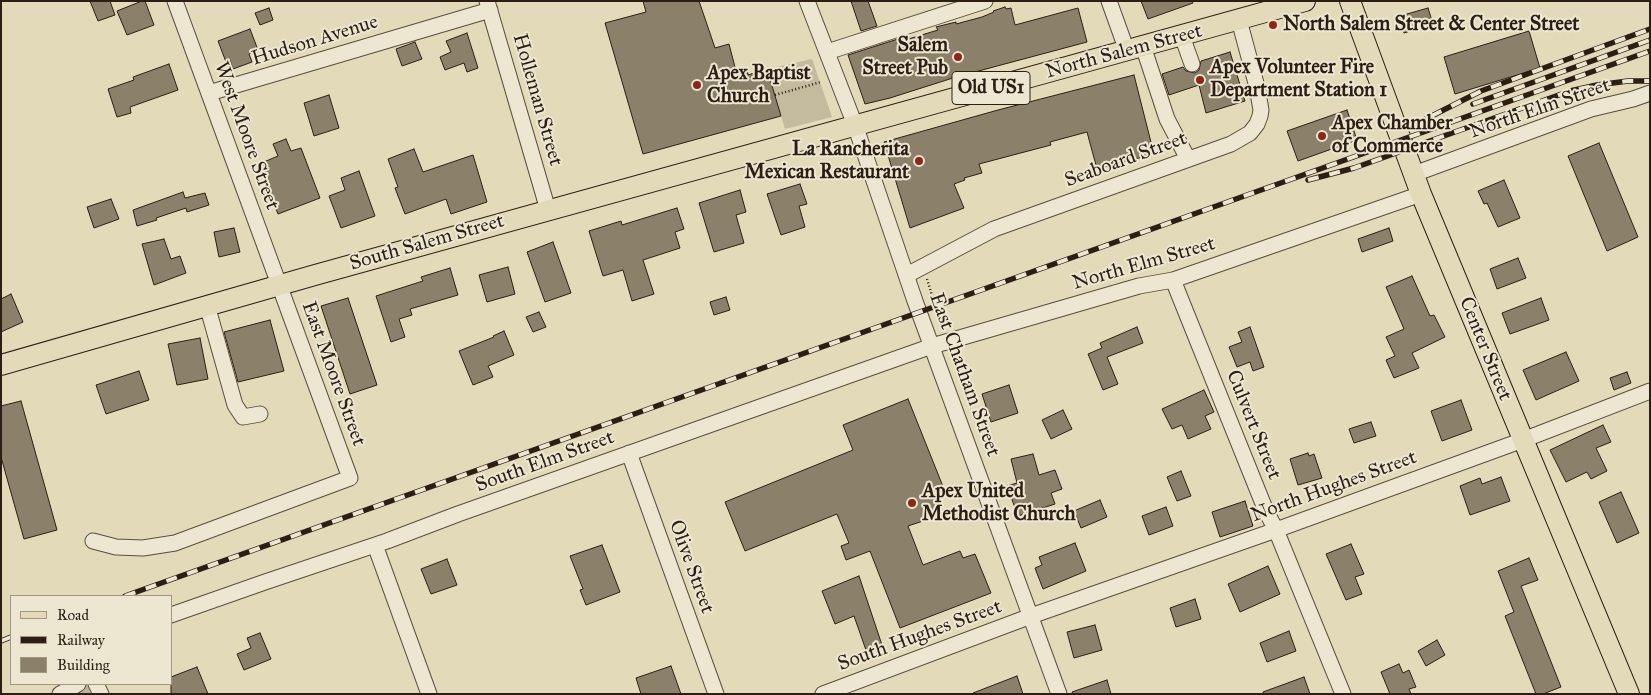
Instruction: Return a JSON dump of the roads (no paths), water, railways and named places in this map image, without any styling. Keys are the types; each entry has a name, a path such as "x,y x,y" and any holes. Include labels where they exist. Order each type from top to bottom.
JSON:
{"main road":[{"name":"North Salem Street","path":"855,125 1305,1"},
{"name":"Center Street","path":"1350,1 1421,194 1629,694"},
{"name":"South Salem Street","path":"1,365 279,285 855,125"}],"street":[{"name":"West Moore Street","path":"175,1 279,285"},
{"name":"East Chatham Street","path":"808,1 855,125 915,300 1059,694"},
{"path":"826,52 985,1"},
{"path":"1109,1 1135,49 1167,120 1188,159"},
{"name":"Hudson Avenue","path":"209,93 488,6"},
{"name":"Holleman Street","path":"488,6 548,210"},
{"name":"Seaboard Street","path":"907,275 994,229 1231,144 1250,133 1260,116 1257,87 1239,20"},
{"path":"1182,36 1192,64"},
{"name":"North Elm Street","path":"1414,174 1591,109 1650,93"},
{"name":"North Elm Street","path":"932,346 1139,286 1173,280 1421,194"},
{"name":"Culvert Street","path":"1173,280 1266,511 1276,530 1343,694"},
{"name":"East Moore Street","path":"93,541 116,548 143,548 174,543 350,478 279,285"},
{"path":"207,306 235,405 243,416 260,414"},
{"name":"South Elm Street","path":"172,615 375,545 932,346"},
{"name":"North Hughes Street","path":"1031,616 1276,530 1523,440 1650,391"},
{"name":"Olive Street","path":"629,453 716,694"},
{"path":"375,545 430,694"},
{"name":"South Hughes Street","path":"823,694 1031,616"},
{"path":"60,694 92,687"}],"tunnel":[{"path":"79,694 89,689"}],"railway":[{"path":"1412,126 1481,91 1650,29"},
{"path":"1473,104 1650,40"},
{"path":"128,595 1650,51"},
{"path":"1308,180 1354,168 1570,91 1628,81 1650,81"},
{"path":"1,641 10,637"}],"place":[{"name":"North Salem Street & Center Street","path":"1273,25"},
{"name":"Salem Street Pub","path":"958,57"},
{"name":"Apex Volunteer Fire Department Station 1","path":"1200,80"},
{"name":"Apex Baptist Church","path":"697,85"},
{"name":"Apex Chamber of Commerce","path":"1322,136"},
{"name":"La Rancherita Mexican Restaurant","path":"919,161"},
{"name":"Apex United Methodist Church","path":"912,503"}]}
